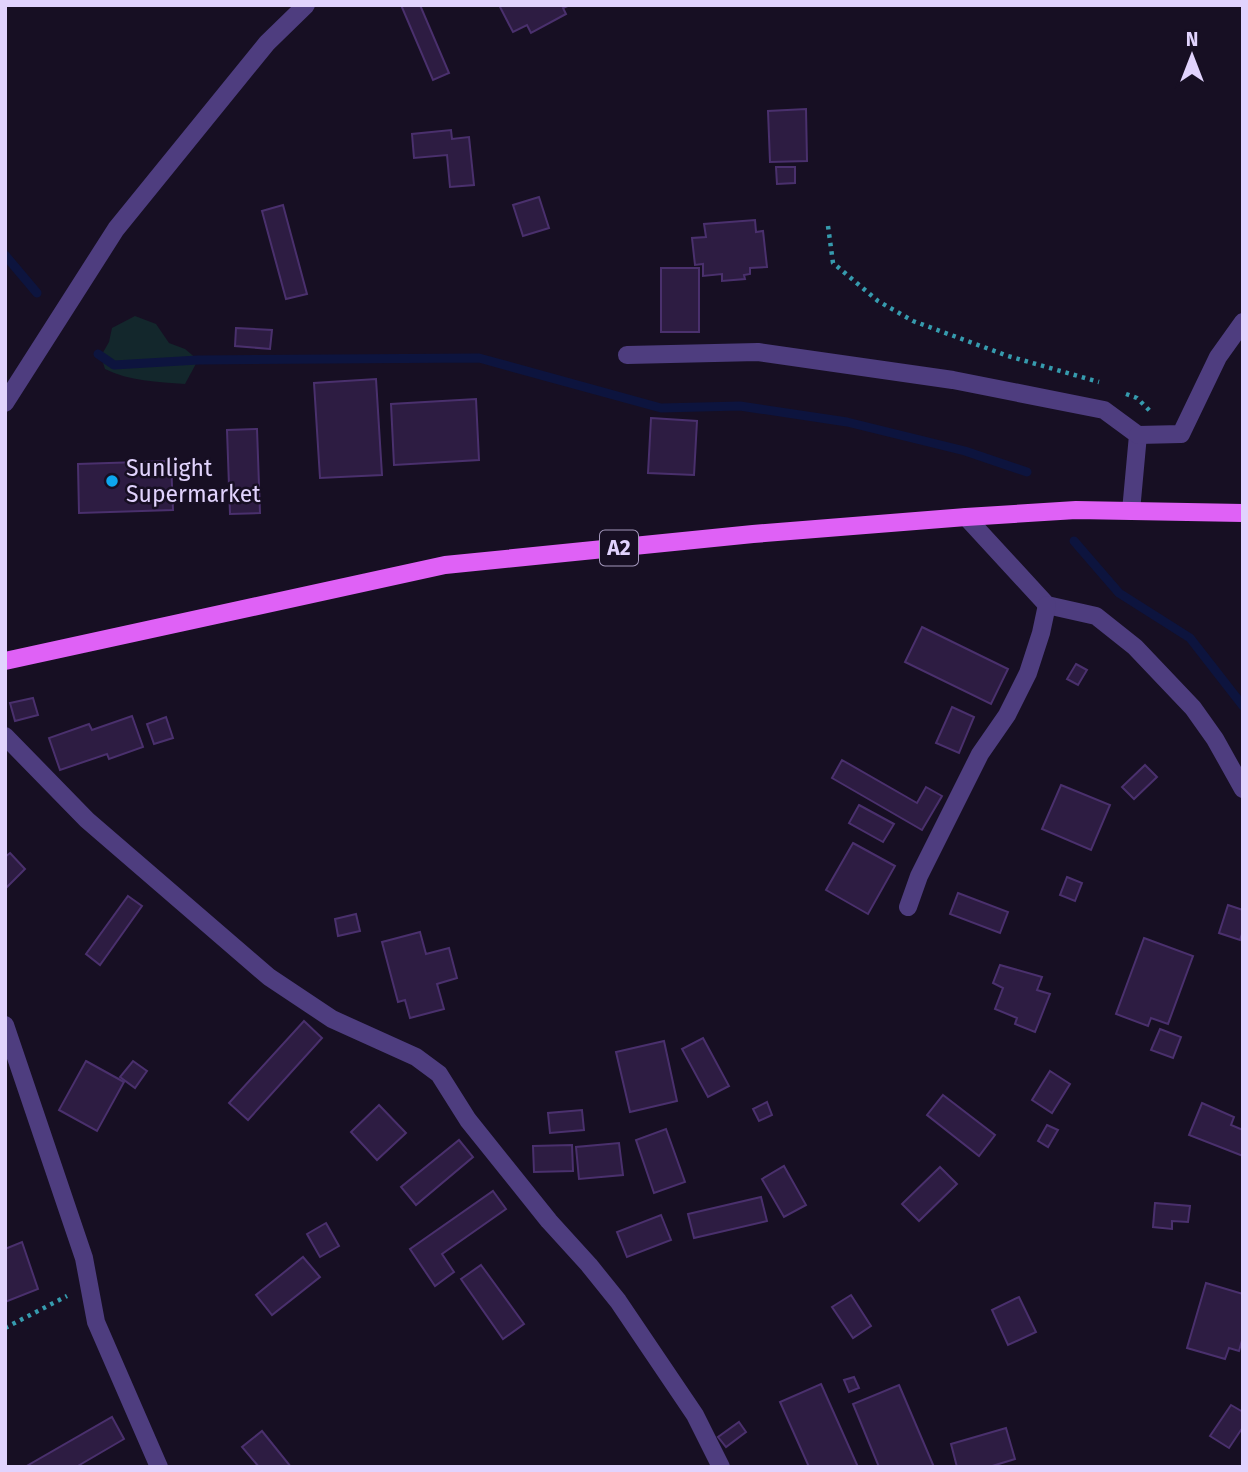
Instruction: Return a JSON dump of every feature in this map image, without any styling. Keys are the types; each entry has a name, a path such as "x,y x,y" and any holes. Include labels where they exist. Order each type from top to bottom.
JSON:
{"main road":[{"name":"A2","path":"5,661 445,565 753,534 966,517 1076,510 1243,513"}],"street":[{"path":"5,403 117,229 267,43 306,5"},
{"path":"627,355 758,352 953,380 1104,410 1138,435 1181,434 1217,357 1243,322"},
{"path":"1131,511 1138,435"},
{"path":"966,517 1047,604 1096,616 1135,647 1193,708 1215,739 1243,789"},
{"path":"908,907 919,876 980,754 1007,715 1028,673 1041,634 1047,604"},
{"path":"5,736 14,756 269,977 332,1019 416,1057 439,1074 468,1120 618,1301 695,1415 721,1467"},
{"path":"5,1025 84,1258 96,1322 159,1467"}],"path":[{"path":"828,226 833,263 878,301 913,321 1009,356 1111,387"},
{"path":"1124,393 1137,398 1162,422 1160,435"},
{"path":"5,1328 89,1284"}],"green space":[{"path":"135,316 156,324 169,343 185,349 198,360 185,384 154,382 105,369 101,356 109,342 112,328"}],"building":[{"path":"401,5 420,5 449,73 433,80"},
{"path":"499,5 570,5 563,8 566,14 531,33 527,25 513,32"},
{"path":"806,109 807,161 770,162 768,111"},
{"path":"451,130 452,139 469,137 474,185 450,187 447,155 414,158 412,134"},
{"path":"776,167 795,167 795,183 777,184"},
{"path":"539,197 549,228 523,236 513,205"},
{"path":"283,205 307,294 286,299 262,211"},
{"path":"755,220 756,232 763,231 767,267 750,268 750,274 744,275 745,279 722,281 722,274 703,276 703,264 695,265 692,238 706,237 704,224"},
{"path":"661,268 699,268 699,332 661,332"},
{"path":"236,328 272,330 270,349 235,346"},
{"path":"376,379 382,475 320,478 314,383"},
{"path":"476,399 479,460 394,465 391,404"},
{"path":"651,418 697,421 694,475 648,473"},
{"path":"257,429 260,513 230,514 227,430"},
{"path":"171,461 173,510 79,513 78,464"},
{"path":"922,627 1008,669 991,704 905,662"},
{"path":"1076,664 1087,670 1078,685 1067,679"},
{"path":"33,698 38,715 15,721 10,703"},
{"path":"952,707 974,717 959,753 936,743"},
{"path":"132,716 143,747 109,759 107,754 60,770 49,738 89,724 92,730"},
{"path":"166,717 173,738 154,744 147,724"},
{"path":"842,760 917,803 926,787 942,796 922,830 832,778"},
{"path":"1145,765 1157,777 1134,799 1122,787"},
{"path":"1061,785 1110,805 1091,850 1042,829"},
{"path":"859,805 894,824 883,842 849,823"},
{"path":"853,843 895,866 868,914 826,890"},
{"path":"10,853 25,869 5,889 5,857"},
{"path":"1067,877 1082,883 1075,901 1060,895"},
{"path":"958,893 1008,912 1000,933 950,914"},
{"path":"128,896 142,906 100,965 86,954"},
{"path":"1228,905 1243,910 1240,940 1219,933"},
{"path":"356,914 360,931 338,936 335,919"},
{"path":"420,932 426,954 449,948 457,978 437,984 444,1009 410,1018 405,1000 398,1002 382,942"},
{"path":"1144,938 1193,956 1168,1024 1151,1018 1148,1026 1116,1014"},
{"path":"1000,965 1042,977 1037,990 1050,994 1035,1032 1015,1024 1017,1018 995,1009 1003,988 993,983"},
{"path":"304,1021 322,1038 248,1120 229,1103"},
{"path":"1160,1029 1181,1037 1173,1058 1151,1050"},
{"path":"703,1038 729,1086 708,1097 682,1049"},
{"path":"664,1041 677,1101 630,1112 616,1052"},
{"path":"86,1061 124,1082 97,1131 59,1110"},
{"path":"133,1061 147,1071 135,1088 120,1077"},
{"path":"1050,1071 1070,1084 1052,1113 1032,1100"},
{"path":"943,1095 995,1135 979,1156 927,1115"},
{"path":"767,1102 772,1115 759,1121 753,1109"},
{"path":"1202,1103 1234,1117 1231,1125 1243,1130 1243,1156 1189,1135"},
{"path":"379,1105 406,1133 377,1160 351,1132"},
{"path":"582,1110 584,1130 550,1133 548,1113"},
{"path":"1047,1125 1058,1130 1048,1147 1038,1141"},
{"path":"666,1129 685,1182 654,1193 636,1140"},
{"path":"459,1140 473,1157 416,1205 401,1187"},
{"path":"619,1143 623,1175 579,1179 576,1147"},
{"path":"572,1145 573,1171 534,1172 533,1146"},
{"path":"784,1166 806,1205 784,1217 762,1179"},
{"path":"940,1167 957,1184 919,1221 902,1204"},
{"path":"493,1191 506,1209 442,1254 454,1272 435,1286 410,1249"},
{"path":"761,1197 767,1221 694,1238 688,1214"},
{"path":"1155,1203 1190,1206 1188,1222 1172,1221 1172,1229 1153,1227"},
{"path":"661,1215 671,1240 627,1257 617,1232"},
{"path":"326,1223 339,1246 320,1257 307,1234"},
{"path":"22,1242 38,1289 5,1302 5,1249"},
{"path":"303,1257 320,1277 272,1315 256,1295"},
{"path":"481,1265 524,1324 503,1339 461,1279"},
{"path":"1206,1283 1243,1294 1243,1337 1239,1351 1229,1348 1225,1359 1187,1348"},
{"path":"851,1295 871,1326 853,1338 832,1307"},
{"path":"1019,1297 1036,1332 1008,1345 992,1310"},
{"path":"854,1377 859,1388 849,1392 844,1380"},
{"path":"821,1384 858,1467 809,1467 780,1402"},
{"path":"899,1385 934,1467 879,1467 853,1404"},
{"path":"1231,1405 1243,1412 1243,1427 1229,1448 1210,1436"},
{"path":"112,1417 124,1439 76,1467 25,1467"},
{"path":"739,1422 746,1432 726,1447 718,1437"},
{"path":"1006,1428 1015,1459 989,1467 957,1467 951,1444"},
{"path":"262,1431 291,1467 259,1467 242,1447"}],"waterway":[{"path":"5,255 37,293"},
{"path":"98,354 114,365 198,360 479,358 661,408 740,406 847,422 965,451 1027,472"},
{"path":"1074,541 1119,593 1190,638 1243,706"}],"place":[{"name":"Sunlight Supermarket","path":"112,481"}]}
